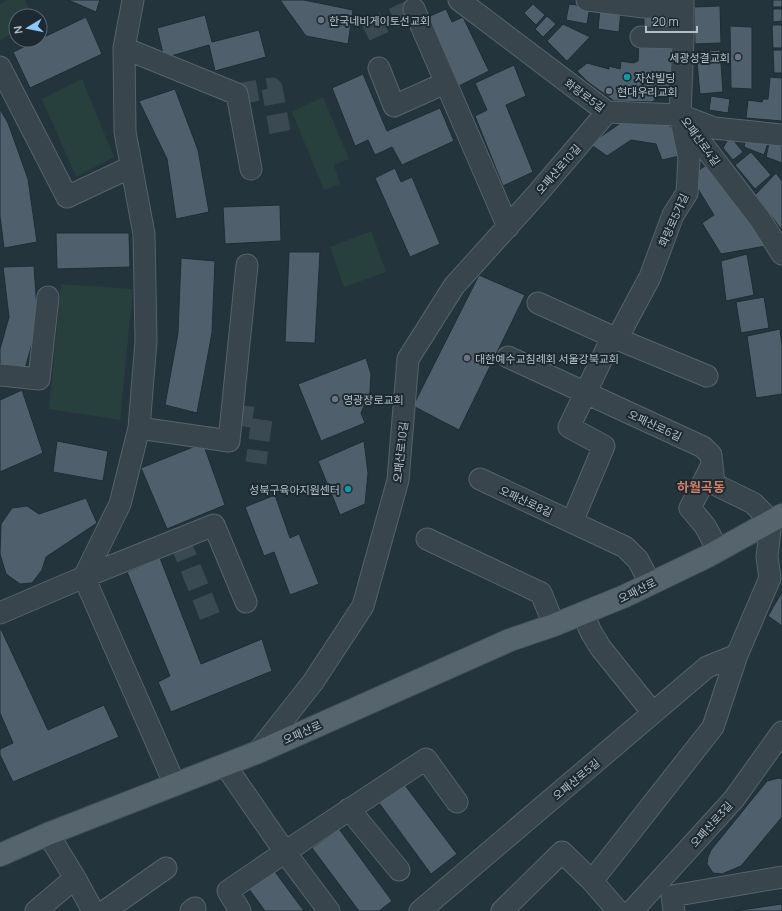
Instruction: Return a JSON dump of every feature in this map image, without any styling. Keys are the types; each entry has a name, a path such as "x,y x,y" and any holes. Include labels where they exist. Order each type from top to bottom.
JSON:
{"main road":[{"name":"오패산로","path":"0,856 48,834 258,752 510,640 583,614 626,596 718,550 777,518"}],"street":[{"path":"133,0 124,48 125,132 144,234 146,341 139,428 120,504 84,577 175,785"},
{"name":"화랑로5길","path":"459,0 607,112 680,115 714,128 782,135"},
{"name":"오패산로4길","path":"587,0 644,7 683,4 680,115 760,219 782,254"},
{"path":"414,9 508,227"},
{"path":"641,37 683,38"},
{"path":"124,48 237,94 251,168"},
{"path":"0,67 67,197 131,167"},
{"path":"379,68 394,106 446,83"},
{"name":"오패산로10길","path":"258,752 313,682 363,606 398,480 408,359 454,286 508,227 607,112"},
{"name":"화랑로5가길","path":"572,522 604,446 569,427 610,342 620,333 650,277 673,215 687,193 689,158 680,115"},
{"path":"139,428 229,441 247,265"},
{"path":"0,375 39,379 48,297"},
{"path":"538,303 615,338 707,376"},
{"name":"오패산로6길","path":"508,356 703,447 711,455 714,484 753,503 777,518"},
{"path":"712,465 690,508 705,526 718,550"},
{"name":"오패산로8길","path":"480,479 624,548 638,560 650,583"},
{"path":"592,881 713,728 737,655 770,578 767,557 777,518"},
{"path":"0,613 84,577 214,525 246,602"},
{"path":"427,540 541,593 554,625"},
{"path":"583,614 600,647 653,713"},
{"name":"오패산로5길","path":"420,911 707,667 737,655"},
{"name":"오패산로3길","path":"632,911 734,799 782,732"},
{"path":"240,911 228,891 426,759 457,802"},
{"path":"226,765 285,852 329,911"},
{"path":"349,809 399,870"},
{"path":"48,834 93,911"},
{"path":"502,911 562,852 592,881 618,911"},
{"path":"105,911 166,868"},
{"path":"674,911 672,896 782,877"},
{"path":"36,911 75,878"}],"green space":[{"path":"8,0 25,0 28,8 8,8 8,36 0,40 0,4"},
{"path":"82,79 114,157 76,177 42,99"},
{"path":"323,97 349,159 334,165 340,184 324,190 292,112"},
{"path":"371,231 386,272 344,287 330,247"},
{"path":"61,284 133,289 120,420 49,409"}],"building":[{"path":"68,0 100,0 96,12"},
{"path":"280,0 304,0 353,10 348,44 306,36"},
{"path":"773,0 782,0 782,7 773,7"},
{"path":"533,4 545,15 536,25 524,13"},
{"path":"569,4 590,7 587,24 566,20"},
{"path":"720,6 721,43 695,44 694,7"},
{"path":"446,9 452,22 463,17 489,71 459,86 428,17"},
{"path":"600,9 621,11 619,32 598,29"},
{"path":"773,9 782,9 782,21 773,22"},
{"path":"644,13 672,13 672,34 644,34"},
{"path":"205,15 212,42 259,30 266,57 215,71 209,45 164,58 157,28"},
{"path":"547,16 556,24 543,37 535,29"},
{"path":"86,17 102,54 30,88 13,52 21,48 48,48 48,35"},
{"path":"563,24 590,37 567,61 547,41"},
{"path":"772,25 782,25 782,48 773,48"},
{"path":"730,26 752,27 752,89 731,88"},
{"name":"자산빌딩","path":"639,41 672,42 672,87 652,102 614,101 588,82 577,71 587,63 609,69 609,66 620,69 621,61 633,63 638,61"},
{"path":"720,50 723,92 700,94 696,52"},
{"path":"773,50 782,50 782,73 774,73"},
{"path":"514,65 526,96 506,105 533,172 503,186 475,116 487,110 475,83"},
{"path":"363,74 387,131 440,108 454,141 402,165 392,147 375,155 368,140 355,146 332,88"},
{"path":"770,77 782,78 782,121 746,118 748,100 762,102 763,99 768,99"},
{"path":"175,89 198,150 209,212 176,219 167,159 139,101"},
{"path":"711,96 730,99 728,113 709,110"},
{"path":"0,109 8,123 28,179 37,242 4,248 0,216"},
{"path":"628,118 667,124 679,133 684,155 662,160 656,144 631,140 607,156 590,144"},
{"path":"730,136 743,152 733,160 723,148"},
{"path":"746,137 768,143 764,155 744,147"},
{"path":"769,143 782,146 782,163 766,157"},
{"path":"751,152 771,175 755,189 735,165"},
{"path":"708,164 766,246 721,254 702,223 714,215 690,176"},
{"path":"395,168 401,182 412,177 440,244 410,257 375,178"},
{"path":"776,173 782,181 782,230 755,195"},
{"path":"280,205 281,241 225,244 223,207"},
{"path":"56,233 129,233 130,267 57,269"},
{"path":"289,252 320,252 315,343 285,342"},
{"path":"747,254 754,295 726,301 721,261"},
{"path":"181,258 215,261 212,333 197,413 165,405 178,333"},
{"path":"34,266 38,323 24,372 0,366 0,349 9,317 3,267"},
{"path":"479,275 525,295 459,430 413,406"},
{"path":"764,297 769,328 741,333 736,302"},
{"path":"780,329 782,346 782,394 756,398 747,336"},
{"path":"366,358 371,374 370,392 361,413 365,423 321,441 298,384"},
{"path":"22,390 43,453 0,472 0,400"},
{"path":"57,441 108,451 103,481 53,472"},
{"name":"성북구육아지원센터","path":"364,441 368,473 365,504 340,515 318,461"},
{"path":"203,443 225,505 167,529 141,468"},
{"path":"275,495 290,538 299,534 319,584 290,595 274,552 264,556 245,507"},
{"path":"86,498 97,523 46,557 42,570 32,583 20,584 6,574 0,554 1,524 12,508 27,506 39,514"},
{"path":"160,558 201,664 262,639 272,671 171,712 158,682 170,676 127,572"},
{"path":"782,592 782,626 768,616"},
{"path":"0,627 48,730 104,705 119,737 13,782 0,755 0,749 13,743 0,713"},
{"path":"779,778 782,779 782,817 741,866 722,874 713,873 707,864 711,850 767,781"},
{"path":"404,784 457,854 431,874 379,803"},
{"path":"339,829 392,901 379,911 359,911 312,848"},
{"path":"270,865 304,911 265,911 246,885"},
{"path":"782,904 782,911 734,911"}],"tunnel":[{"path":"365,31 414,9"},
{"path":"237,94 272,88 280,132"},
{"path":"232,414 262,419 256,463"},
{"path":"179,539 210,616"}],"place":[{"name":"한국네비게이토선교회","path":"321,20"},
{"name":"세광성결교회","path":"738,57"},
{"name":"자산빌딩","path":"627,77"},
{"name":"현대우리교회","path":"609,91"},
{"name":"대한예수교침례회 서울강북교회","path":"467,358"},
{"name":"영광장로교회","path":"335,399"},
{"name":"성북구육아지원센터","path":"348,489"}],"district":[{"name":"하월곡동","path":"701,487"}]}
